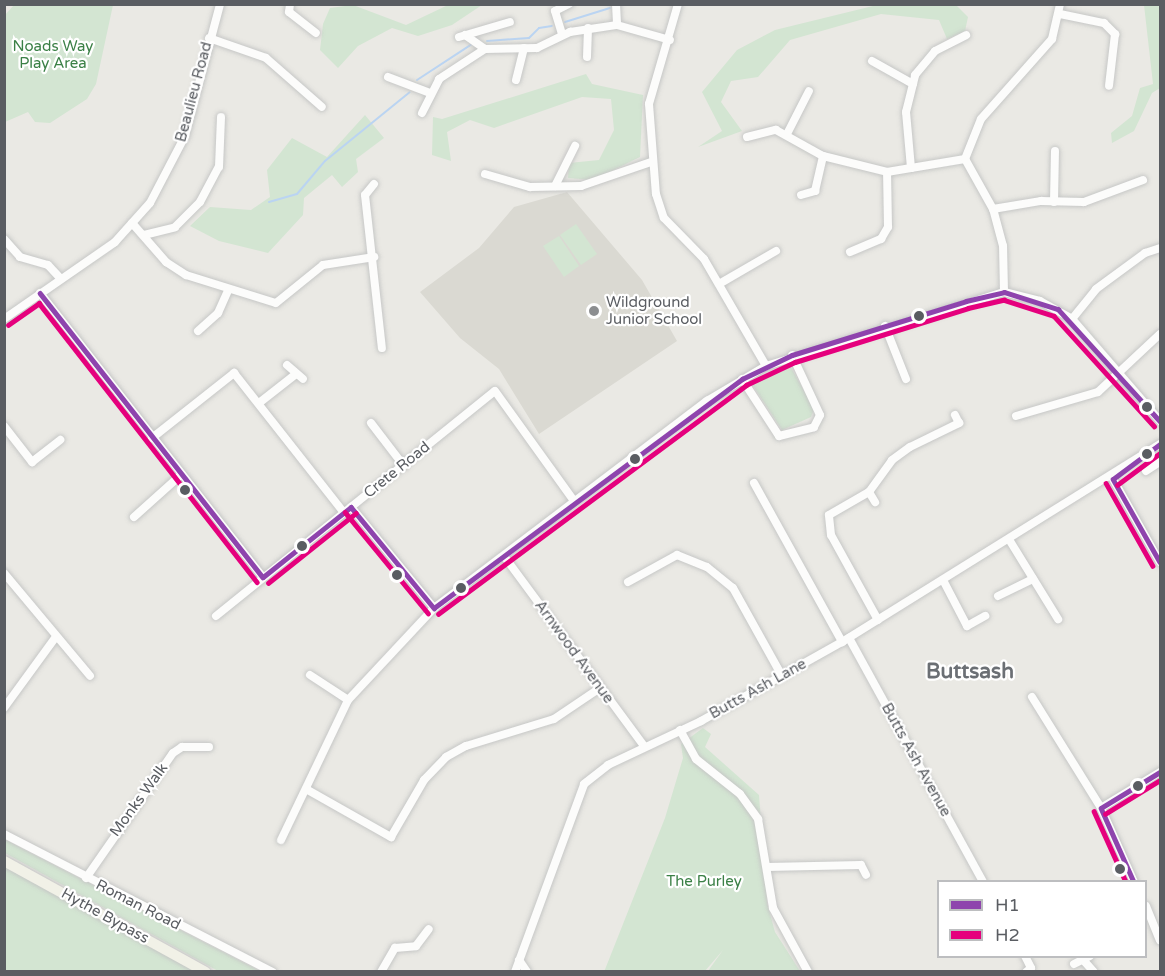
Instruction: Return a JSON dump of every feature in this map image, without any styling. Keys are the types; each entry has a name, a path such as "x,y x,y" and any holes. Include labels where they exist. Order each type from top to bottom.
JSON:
{"main road":[{"name":"Hythe Bypass","path":"4,861 206,972"}],"street":[{"name":"Beaulieu Road","path":"4,319 59,277 115,242 166,178 185,136 209,38 220,4"},
{"path":"290,4 289,12 316,33"},
{"path":"562,34 555,11 569,4"},
{"path":"616,4 617,25"},
{"path":"678,4 670,40 649,104 651,162 664,218 704,259 766,366"},
{"path":"964,159 981,119 1052,39 1060,9 1104,24 1115,34 1109,86"},
{"path":"485,49 462,36 510,22"},
{"path":"422,113 430,93 451,68 485,49 537,48 562,34 617,25 670,40"},
{"path":"587,57 588,28"},
{"path":"911,168 906,122 913,84 935,51 966,35"},
{"path":"209,38 266,58 322,107"},
{"path":"516,80 524,48"},
{"path":"872,61 913,84"},
{"path":"388,76 430,93"},
{"path":"787,134 809,91"},
{"path":"144,235 175,227 200,202 219,167 221,117"},
{"path":"747,137 766,130 787,134 823,156 887,172 964,159"},
{"path":"555,186 575,146"},
{"path":"1054,202 1055,151"},
{"path":"801,195 815,191 823,156"},
{"path":"964,159 993,209 1003,246 1004,292"},
{"path":"485,174 530,187 581,186 651,162"},
{"path":"850,252 880,239 888,227 887,172"},
{"path":"993,209 1054,202 1084,202 1143,180"},
{"path":"374,184 365,195 374,257 382,348"},
{"path":"132,223 166,262 228,291 276,303 323,265 374,257"},
{"path":"4,239 20,257 48,265 59,277"},
{"path":"1072,319 1096,289 1145,253 1161,248"},
{"path":"719,284 776,251"},
{"path":"198,331 218,313 228,291"},
{"path":"40,292 262,577"},
{"path":"281,840 348,700 434,608 574,501 742,378 766,366 792,355 885,326 1004,292 1040,301 1072,319 1161,421"},
{"path":"885,326 906,378"},
{"path":"1016,416 1098,392 1161,334"},
{"path":"742,378 779,436 814,427 820,415 792,355"},
{"path":"259,403 300,376 287,365"},
{"path":"152,438 234,373 348,510 434,608"},
{"name":"Crete Road","path":"216,616 495,392 574,501"},
{"path":"878,620 827,525 829,515 870,492 892,460 959,423 955,415"},
{"path":"371,423 404,466"},
{"path":"4,426 32,462 60,440"},
{"name":"Butts Ash Lane","path":"515,972 584,784 608,765 680,730 845,640 1113,479 1161,444"},
{"path":"1146,471 1161,462"},
{"path":"134,517 182,474"},
{"path":"1113,479 1161,562"},
{"name":"Butts Ash Avenue","path":"754,483 982,880"},
{"path":"870,492 875,502"},
{"path":"1010,541 1058,619"},
{"name":"Arnwood Avenue","path":"504,556 645,747"},
{"path":"628,582 668,558 685,556 733,588 782,676"},
{"path":"4,573 55,638 90,676"},
{"path":"998,596 1033,579"},
{"path":"943,580 967,626 985,616"},
{"path":"4,708 55,638"},
{"path":"310,675 348,700"},
{"path":"306,789 392,837 424,780 446,758 466,746 554,719 600,688"},
{"path":"1032,697 1101,808 1133,880"},
{"path":"680,730 696,759 753,810 762,828 777,922 808,972"},
{"name":"Monks Walk","path":"86,878 173,753 182,747 209,747"},
{"path":"1101,808 1161,772"},
{"name":"Roman Road","path":"4,834 273,972"},
{"path":"767,867 861,865 866,875"},
{"path":"1147,908 1159,930 1161,940"},
{"path":"381,972 395,948 416,946 429,929"},
{"path":"1026,958 1031,968 1026,972"},
{"path":"1074,964 1088,959 1094,972"},
{"path":"519,960 527,972"}],"shaded area":[{"name":"Wildground Junior School","path":"567,192 642,280 677,341 539,434 499,369 460,338 420,292 479,248 514,207"}],"green space":[{"name":"Noads Way Play Area","path":"14,5 113,5 96,84 87,99 50,123 35,122 28,112 5,122 5,15"},
{"path":"353,5 406,25 448,5 482,5 452,25 418,36 392,28 358,46 338,68 320,50 323,24 330,8"},
{"path":"877,5 956,5 968,17 965,31 947,39 939,20 881,14 790,40 758,77 731,81 721,102 742,131 698,147 722,131 702,92 737,50 775,30"},
{"path":"1144,5 1160,5 1160,88 1152,93 1134,131 1112,143 1111,133 1132,116 1140,88 1153,84"},
{"path":"586,74 592,84 643,95 640,157 593,180 568,178 569,163 599,160 614,130 611,99 582,97 494,128 470,120 447,132 451,161 432,155 433,117 442,119"},
{"path":"365,115 384,138 356,159 358,172 342,187 332,175 304,198 303,215 268,253 219,241 190,226 210,207 251,210 270,197 267,170 292,138 327,157"},
{"path":"576,224 597,254 581,265 560,235"},
{"path":"559,236 579,266 564,277 543,246"},
{"path":"789,364 814,409 811,417 782,430 752,384"},
{"name":"The Purley","path":"703,728 711,734 705,747 759,795 767,903 775,932 800,971 708,971 723,950 705,971 604,972 665,818 683,758 681,744"},
{"path":"4,839 260,971 218,971 5,853"},
{"path":"4,865 200,971 5,971"}],"waterway":[{"path":"565,22 610,8"},
{"path":"487,41 529,38 539,28 552,26"},
{"path":"417,80 472,44"},
{"path":"269,202 297,194 325,161 410,92"}],"transit line":[{"name":"H1","path":"434,608 742,379 792,355 966,301 1004,292 1058,309 1160,421"},
{"name":"H1","path":"40,293 263,577"},
{"name":"H2","path":"438,614 746,385 795,362 968,308 1004,300 1054,316 1154,426"},
{"name":"H2","path":"8,325 39,303 257,582"},
{"name":"H1","path":"1113,479 1160,444"},
{"name":"H2","path":"1117,485 1160,453"},
{"name":"H1","path":"1113,479 1160,562"},
{"name":"H2","path":"1106,483 1153,566"},
{"name":"H1","path":"351,507 434,608"},
{"name":"H1","path":"263,577 351,507"},
{"name":"H2","path":"345,512 428,613"},
{"name":"H2","path":"268,583 356,513"},
{"name":"H1","path":"1101,808 1160,772"},
{"name":"H2","path":"1105,814 1160,780"},
{"name":"H1","path":"1101,808 1133,880"},
{"name":"H2","path":"1094,811 1125,880"}],"place":[{"name":"Wildground Junior School","path":"594,311"}],"district":[{"name":"Buttsash","path":"970,672"}]}
